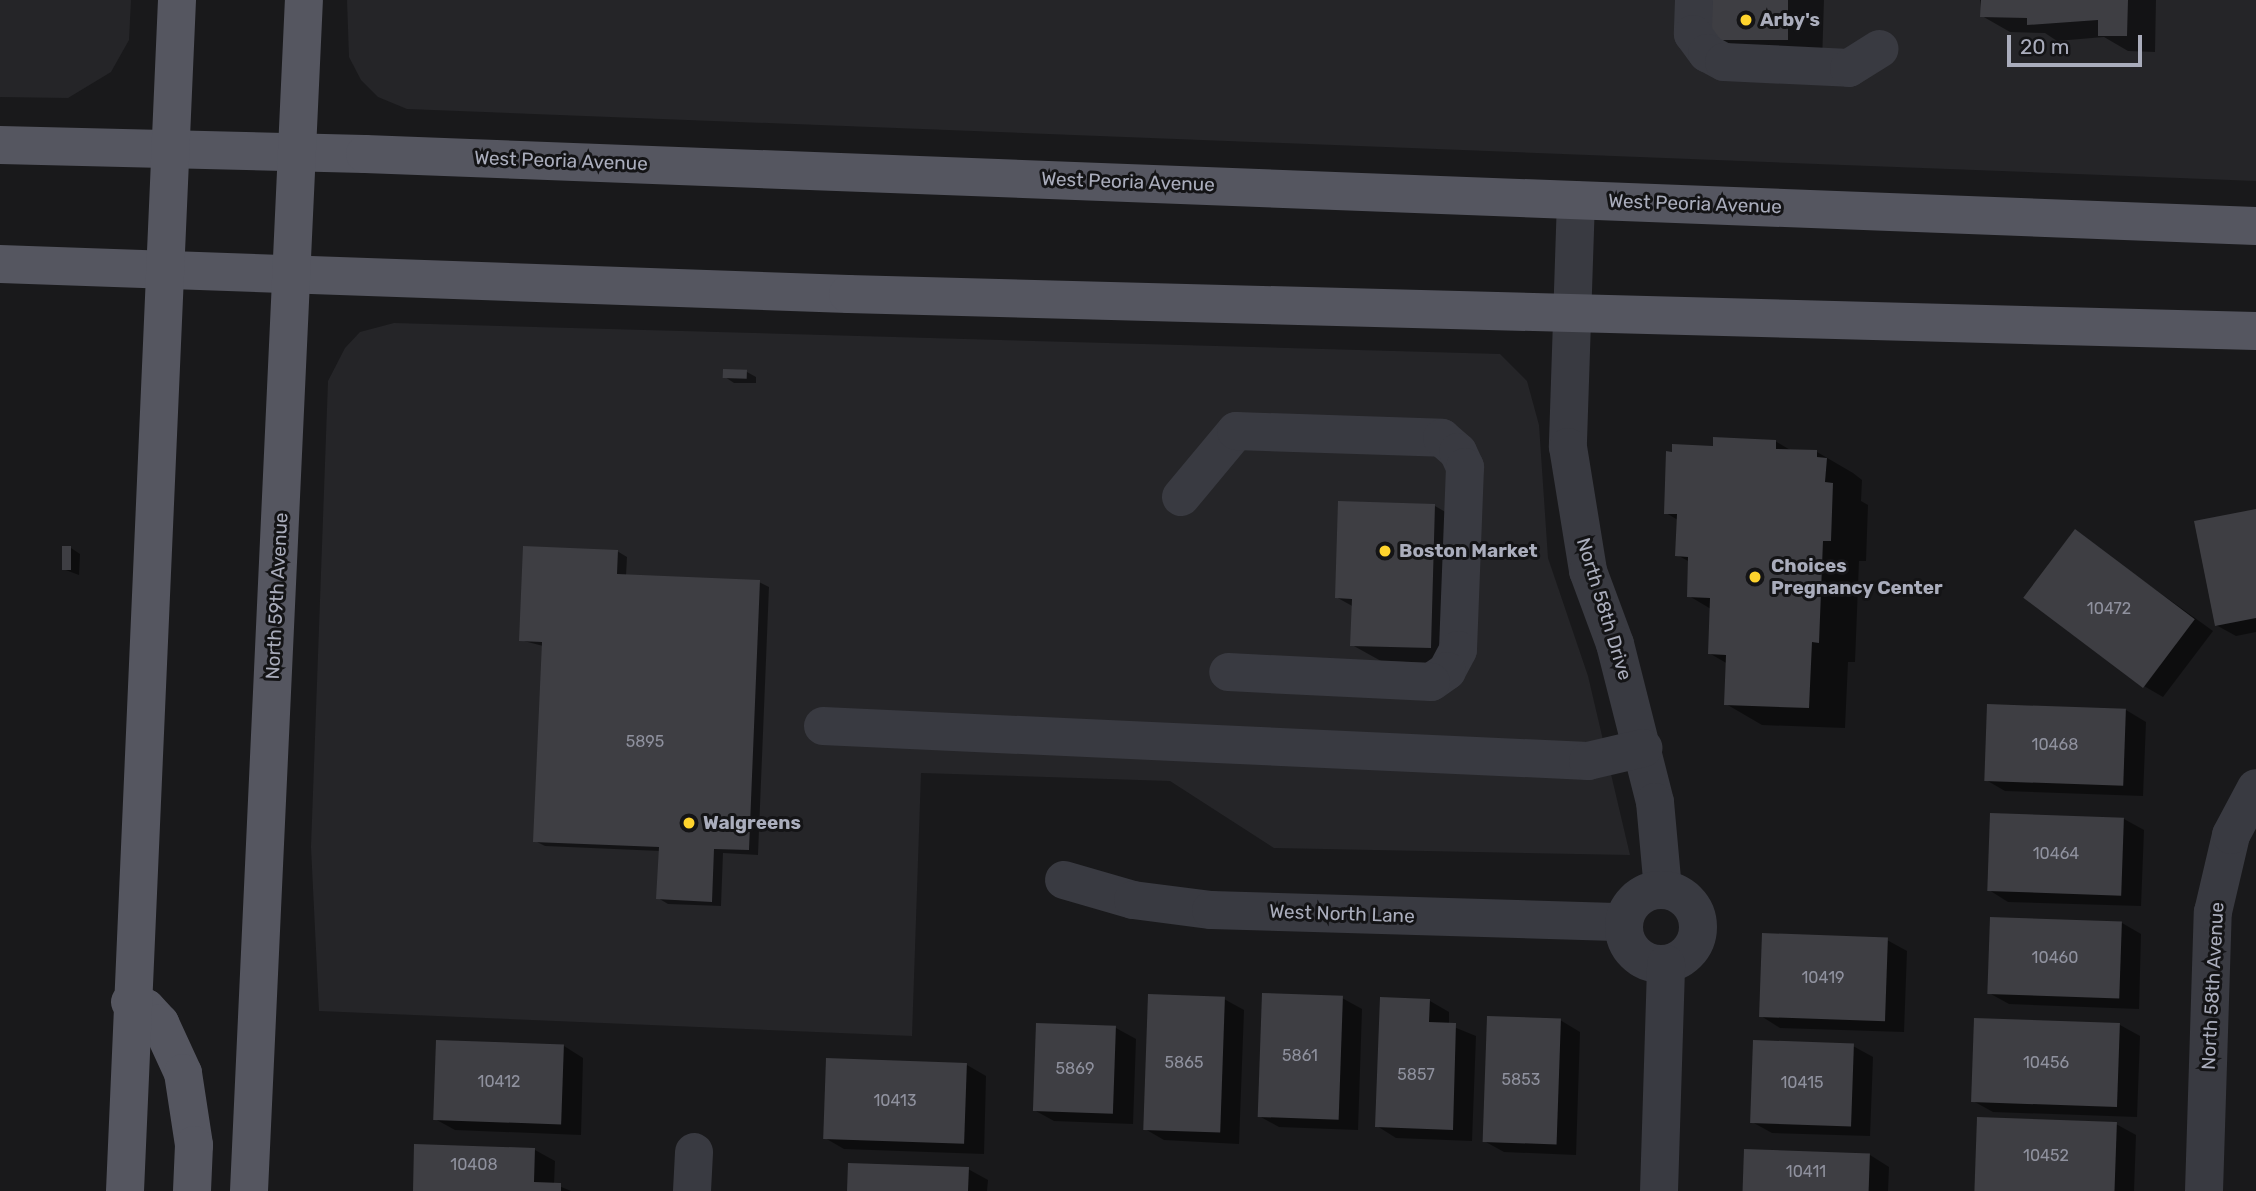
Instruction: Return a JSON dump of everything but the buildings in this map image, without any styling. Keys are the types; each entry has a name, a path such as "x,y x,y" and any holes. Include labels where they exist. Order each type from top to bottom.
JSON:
{"main road":[{"path":"125,1191 130,1002 177,0"},
{"name":"North 59th Avenue","path":"249,1191 304,0"},
{"name":"West Peoria Avenue","path":"0,145 298,151 2256,226"},
{"path":"0,264 848,294 2256,331"},
{"path":"130,1002 146,1008 160,1023 183,1073 194,1145 192,1191"}],"street":[{"path":"1694,0 1693,34 1707,53 1724,62 1849,68 1880,49"},
{"name":"North 58th Drive","path":"1576,200 1570,311 1568,447 1588,571 1615,645 1655,802 1663,890"},
{"path":"1181,497 1236,431 1442,438 1458,452 1465,467 1458,650 1447,671 1431,682 1228,672"},
{"path":"823,726 1588,761 1643,748"},
{"name":"North 58th Avenue","path":"2204,1191 2213,912 2231,835 2256,788"},
{"name":"West North Lane","path":"1064,880 1133,900 1211,910 1624,922"},
{"path":"1663,890 1686,899 1698,920 1695,944 1678,961 1666,964 1644,960 1635,953 1624,933 1624,922 1634,902 1663,890"},
{"path":"1659,1191 1666,964"},
{"path":"692,1191 694,1152"}],"shaded area":[{"path":"0,0 131,0 129,40 111,72 68,98 0,97"},
{"path":"347,0 2256,0 2256,181 407,109 378,97 361,80 349,57"},
{"path":"394,323 1500,354 1527,381 1539,425 1548,558 1588,676 1630,855 1274,848 1170,781 921,773 912,1036 319,1011 311,847 328,381 345,348 360,332"}],"place":[{"name":"Arby's","path":"1746,20"},
{"name":"Boston Market","path":"1385,551"},
{"name":"Choices Pregnancy Center","path":"1755,577"},
{"name":"Walgreens","path":"689,823"}]}
